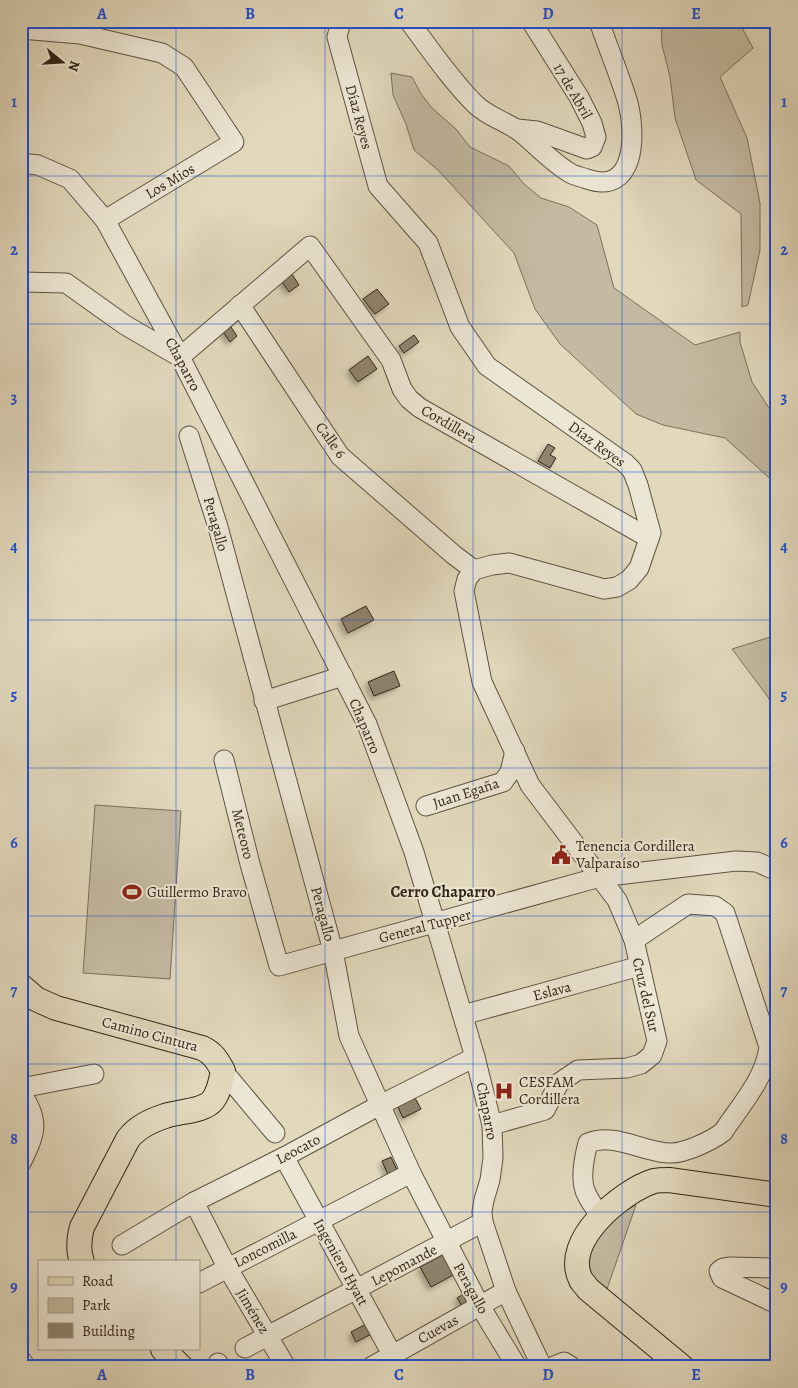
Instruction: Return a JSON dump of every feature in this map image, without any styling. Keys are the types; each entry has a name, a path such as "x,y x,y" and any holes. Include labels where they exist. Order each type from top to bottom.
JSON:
{"main road":[{"name":"Camino Cintura","path":"21,986 36,999 56,1008 202,1048 209,1051 215,1057 223,1070"},
{"path":"81,1260 79,1236 82,1227 128,1139 135,1130 144,1125 165,1116 209,1104 217,1093 223,1070"},
{"path":"682,1367 588,1289 580,1279 579,1253 584,1240 600,1216 620,1200 656,1180 669,1180 777,1195"},
{"path":"165,1350 181,1367"}],"street":[{"name":"Díaz Reyes","path":"341,21 337,37 378,186 428,243 460,327 487,366 625,463 632,470 651,533 639,568 629,580 617,588 604,589 510,564 492,565 474,570"},
{"path":"409,21 476,106 494,118 517,129 570,174 592,181 604,182 617,178 624,171 632,148 628,104 598,21"},
{"name":"17 de Abril","path":"517,129 537,131 587,149 592,147 596,138 592,123 579,97 531,21"},
{"name":"Los Mios","path":"21,29 80,34 162,53 184,67 234,142 105,220"},
{"name":"Chaparro","path":"21,163 38,165 70,179 105,220 180,358 367,724 414,852 463,1015 492,1125 494,1158 483,1206 483,1222 506,1291 542,1367"},
{"name":"Cordillera","path":"240,305 310,246 392,360 402,389 420,408 650,538"},
{"path":"21,282 66,282 125,325 180,358 240,305"},
{"name":"Calle 6","path":"240,305 340,456 454,555 474,570"},
{"name":"Peragallo","path":"189,436 218,527 333,951 349,1036 411,1173 480,1306 516,1366"},
{"path":"474,570 467,579 464,591 482,682 530,785 600,877"},
{"path":"264,701 343,676"},
{"name":"Juan Egaña","path":"426,806 503,782 510,772 515,751"},
{"name":"Meteoro","path":"224,760 250,864 279,966"},
{"name":"General Tupper","path":"279,966 600,877 736,860 757,862 777,871"},
{"name":"Cruz del Sur","path":"492,1125 545,1110 559,1083 578,1070 627,1068 641,1064 652,1055 657,1041 634,940 617,900 600,877"},
{"path":"600,1216 586,1194 584,1156 588,1144 598,1139 610,1140 668,1153 681,1151 715,1138 723,1132 762,1072 769,1047 725,913 715,906 688,904 634,940"},
{"name":"Eslava","path":"463,1015 640,966"},
{"name":"Leocato","path":"122,1245 194,1202 475,1057"},
{"path":"223,1070 275,1133"},
{"path":"21,1088 94,1074"},
{"path":"21,1093 30,1109 35,1129 21,1163"},
{"name":"Ingeniero Hyatt","path":"284,1157 396,1360"},
{"name":"Loncomilla","path":"200,1282 411,1173"},
{"name":"Jiménez","path":"194,1202 227,1267 286,1367"},
{"name":"Lepomande","path":"245,1348 483,1222"},
{"path":"777,1268 729,1267 719,1271 722,1278 777,1304"},
{"name":"Cuevas","path":"370,1367 396,1360 506,1291"},
{"path":"21,1360 26,1367"},
{"path":"552,1367 564,1362 572,1367"}],"green space":[{"path":"661,21 736,21 741,26 753,48 720,77 747,138 760,203 760,250 748,305 742,307 741,214 696,180 675,118 670,77 662,45"},
{"path":"391,73 412,77 421,94 432,108 456,129 470,147 509,166 524,184 541,198 569,207 597,225 614,288 695,345 740,332 740,342 752,382 777,420 777,485 725,438 663,425 636,414 560,344 535,309 514,253 438,170 414,150 406,124 393,95"},
{"path":"777,635 777,717 768,697 732,649"},
{"name":"Guillermo Bravo","path":"95,805 181,811 170,979 83,973"},
{"path":"636,1205 606,1292 586,1278 586,1252 597,1226"}],"building":[{"path":"290,271 299,285 289,292 280,279"},
{"path":"377,289 389,304 375,314 363,299"},
{"path":"229,324 237,336 230,342 221,329"},
{"path":"414,335 419,342 404,353 399,346"},
{"path":"368,356 377,369 358,382 349,370"},
{"path":"548,444 555,448 550,455 556,458 550,468 538,461"},
{"path":"366,606 374,620 348,633 341,619"},
{"path":"394,671 400,686 374,696 368,682"},
{"path":"414,1096 421,1109 403,1118 397,1105"},
{"path":"391,1157 398,1172 389,1177 382,1161"},
{"path":"446,1253 457,1273 431,1287 420,1267"},
{"path":"467,1292 472,1300 462,1306 457,1298"},
{"path":"372,1321 377,1331 356,1342 351,1332"}],"place":[{"name":"Tenencia Cordillera Valparaíso","path":"561,855"},
{"name":"Guillermo Bravo","path":"132,892"},
{"name":"CESFAM Cordillera","path":"504,1091"}],"district":[{"name":"Cerro Chaparro","path":"443,892"}]}
